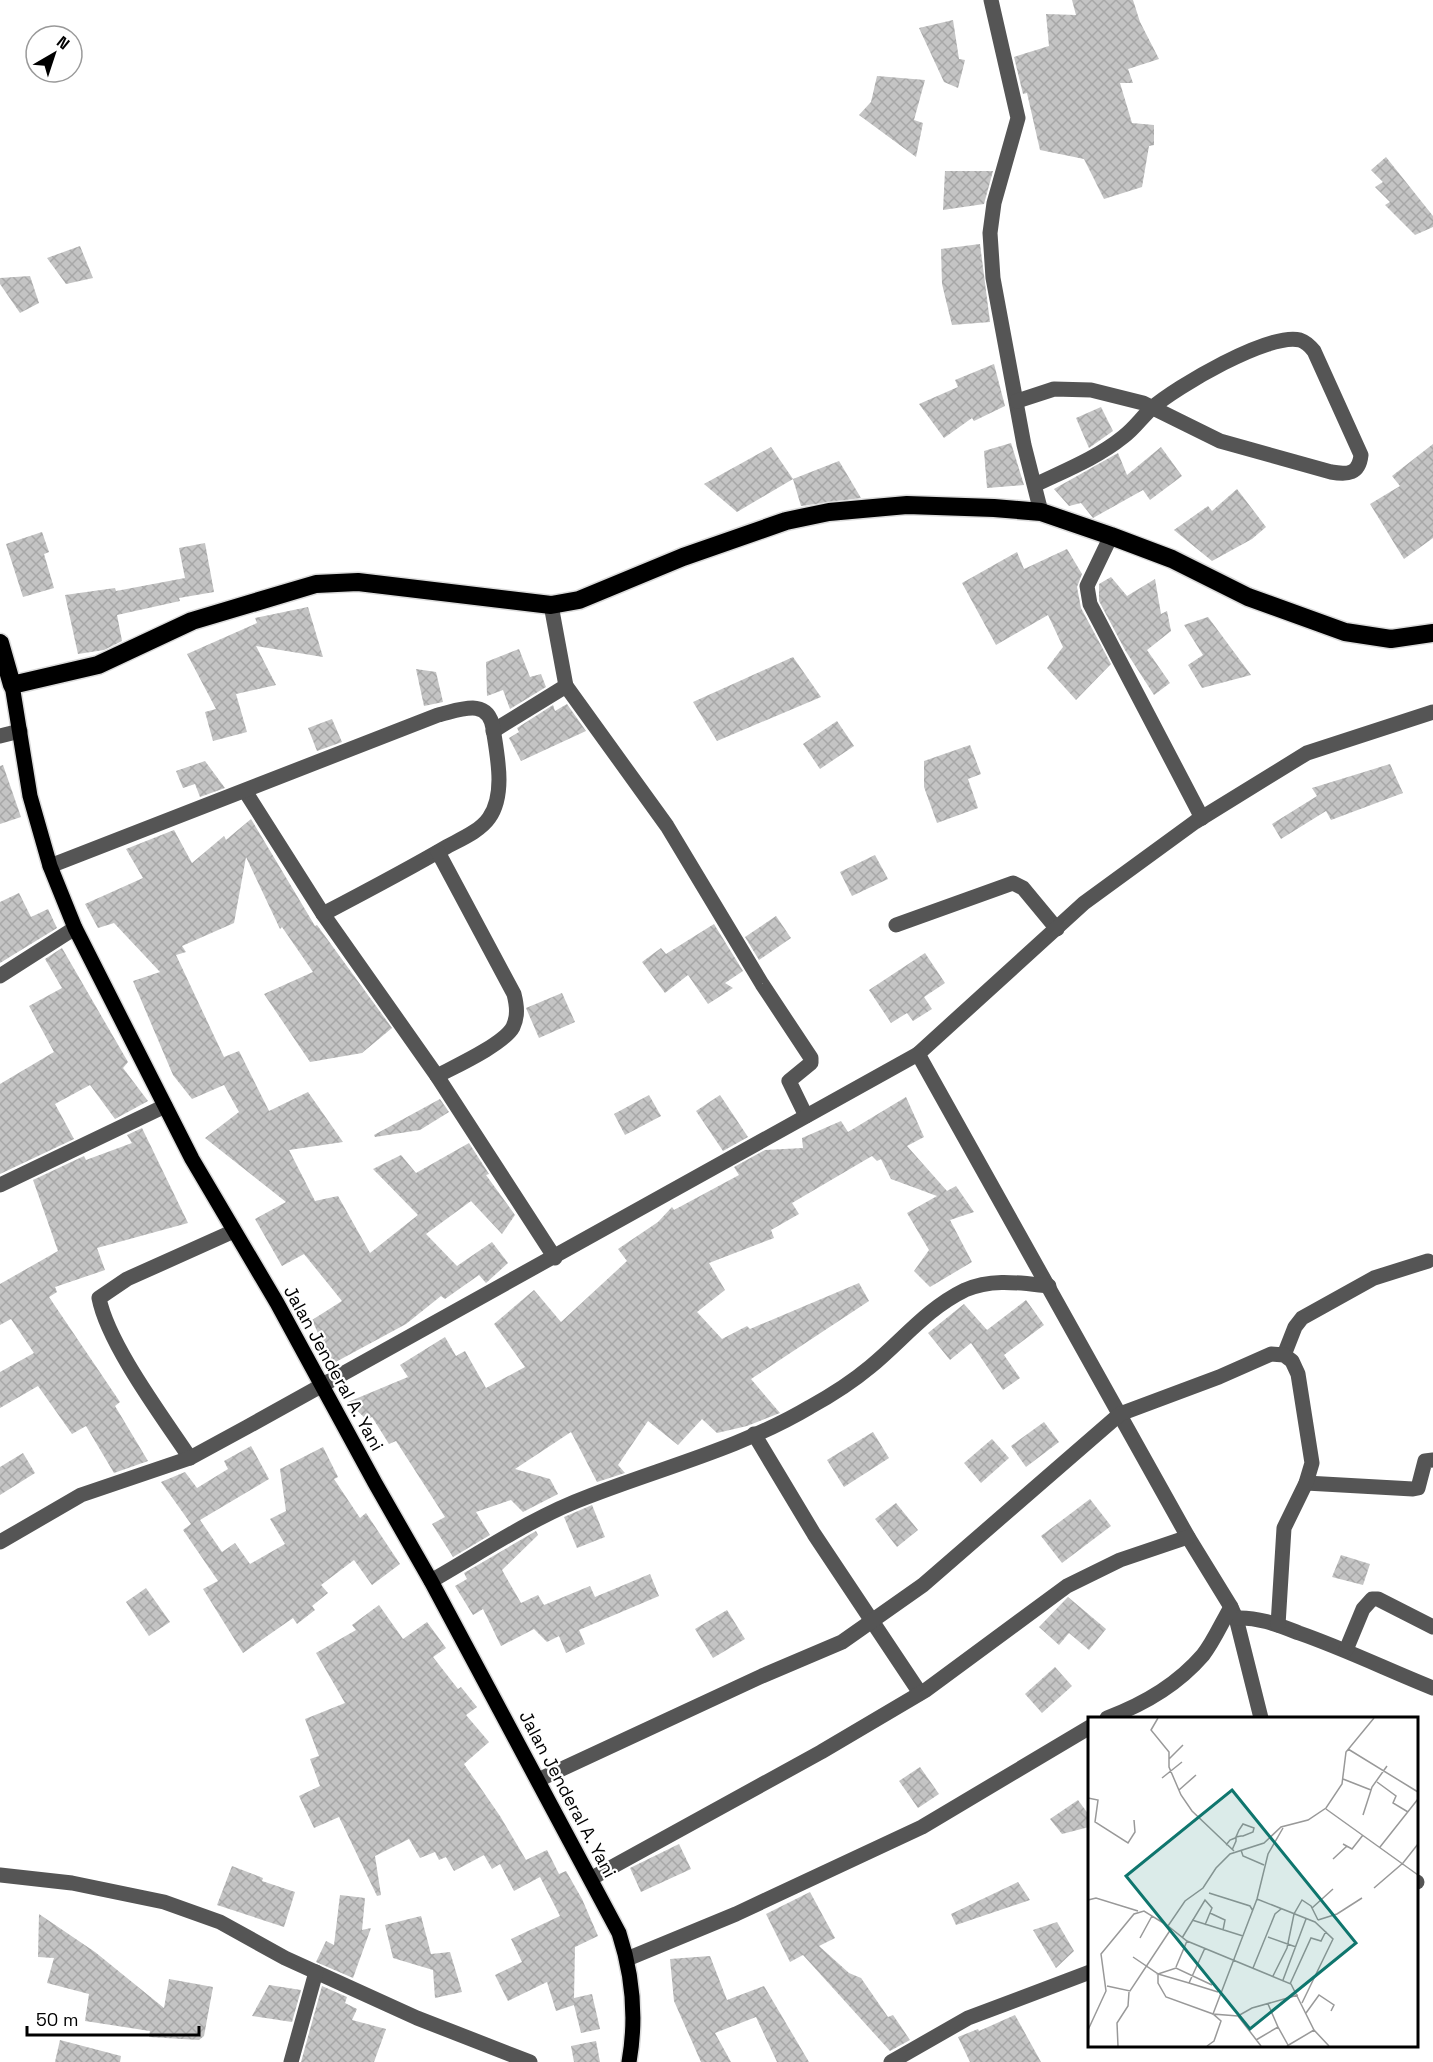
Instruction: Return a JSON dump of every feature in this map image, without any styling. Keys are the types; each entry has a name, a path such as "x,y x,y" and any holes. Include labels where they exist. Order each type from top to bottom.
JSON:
{"highway":[{"path":"0,643 12,684 98,665 192,621 316,584 358,582 551,605 579,600 683,557 786,521 829,512 907,505 1041,512 1172,559 1248,597 1345,632 1391,639 1433,633"}],"main road":[{"name":"Jalan Jenderal A. Yani","path":"12,684 30,796 50,866 75,928 192,1159 432,1581 619,1933 627,1959 634,2004 629,2062"}],"street":[{"path":"991,0 1018,118 994,203 990,233 993,278 1024,445 1041,512"},
{"path":"1017,401 1054,389 1071,388 1117,396 1152,408 1201,434 1244,449 1338,474 1353,472 1359,466 1359,448 1314,351 1300,340 1270,345 1221,364 1152,408 1123,437 1085,461 1035,485"},
{"path":"1111,536 1087,586 1090,604 1202,818"},
{"path":"551,605 566,686 667,826 762,984 811,1058 811,1064 789,1081 806,1116"},
{"path":"494,731 554,696 566,686"},
{"path":"50,866 438,715 476,706 486,710 492,720 498,764 496,802 489,818 479,828 438,852 323,914"},
{"path":"0,1542 81,1495 190,1458 555,1258 918,1054 1084,903 1202,818 1307,753 1433,712"},
{"path":"0,736 20,731"},
{"path":"245,791 323,914 437,1076 555,1258"},
{"path":"437,1076 500,1039 512,1029 517,1009 514,994 438,852"},
{"path":"897,925 1013,883 1023,888 1056,929"},
{"path":"0,976 75,928"},
{"path":"918,1054 1188,1537 1233,1612 1260,1717"},
{"path":"0,1185 165,1106"},
{"path":"190,1458 151,1399 103,1317 99,1298 127,1279 234,1231"},
{"path":"1284,1355 1295,1327 1302,1318 1374,1278 1428,1261"},
{"path":"432,1581 585,1497 646,1477 754,1434 810,1407 870,1367 923,1316 963,1291 983,1283 1049,1286"},
{"path":"538,1780 762,1676 842,1642 923,1585 1120,1414 1219,1377 1271,1354 1284,1355 1292,1361 1298,1374 1312,1463 1306,1483 1284,1528 1275,1624"},
{"path":"754,1434 814,1534 920,1693"},
{"path":"1306,1483 1413,1489 1418,1488 1425,1461 1433,1460"},
{"path":"591,1878 821,1752 920,1693 973,1658 1067,1586 1120,1560 1188,1537"},
{"path":"1346,1650 1363,1609 1372,1599 1378,1599 1433,1627"},
{"path":"1233,1612 1275,1624 1346,1650 1433,1688"},
{"path":"1112,1717 1136,1707 1178,1677 1203,1654 1233,1612"},
{"path":"627,1959 736,1914 922,1827 1088,1727"},
{"path":"0,1875 72,1884 164,1902 220,1922 316,1972 417,2018 530,2062"},
{"path":"291,2062 316,1972"},
{"path":"891,2062 968,2019 1088,1972"}],"building":[{"path":"1072,0 1133,0 1140,22 1159,59 1128,69 1133,83 1120,83 1132,123 1154,125 1154,145 1149,146 1142,187 1104,199 1084,159 1040,150 1027,93 1023,94 1014,57 1049,46 1046,14 1076,15"},
{"path":"953,20 959,59 965,60 958,88 944,82 919,28"},
{"path":"877,76 925,80 914,120 923,123 916,157 859,115 871,102"},
{"path":"1386,157 1433,216 1433,227 1415,235 1385,205 1390,202 1375,187 1383,182 1371,170"},
{"path":"945,171 993,171 984,204 943,210"},
{"path":"980,244 990,322 952,325 942,284 941,249"},
{"path":"80,246 93,278 66,284 47,258"},
{"path":"30,276 39,303 20,313 0,284 0,278"},
{"path":"994,364 1005,406 974,421 972,418 944,438 919,404 958,387 955,380"},
{"path":"1101,407 1113,431 1089,448 1076,418"},
{"path":"1011,443 1024,485 987,488 984,451"},
{"path":"1433,444 1433,538 1404,559 1370,504 1400,486 1392,476"},
{"path":"771,447 793,479 737,512 704,484"},
{"path":"1161,447 1182,476 1150,500 1143,490 1093,518 1081,503 1069,506 1054,489 1118,453 1127,475"},
{"path":"839,461 861,498 801,506 793,479"},
{"path":"1237,489 1266,527 1252,539 1212,561 1174,530 1208,506 1212,511"},
{"path":"42,532 49,552 44,554 54,588 23,597 6,544"},
{"path":"205,543 214,592 179,598 180,601 117,615 122,641 104,650 78,654 65,595 115,588 116,591 185,578 179,548"},
{"path":"1067,549 1082,574 1077,587 1081,608 1111,664 1076,700 1047,668 1063,647 1048,615 996,645 962,583 1017,552 1024,569"},
{"path":"1111,577 1127,596 1155,579 1161,614 1167,611 1171,631 1147,650 1170,683 1154,695 1125,650 1099,601 1099,584"},
{"path":"308,607 323,657 256,646 276,685 236,694 247,732 213,741 205,712 216,709 187,654 257,623 255,618"},
{"path":"1208,617 1251,675 1202,688 1188,665 1203,655 1184,625"},
{"path":"519,649 530,677 541,674 546,687 510,709 503,690 487,696 486,662"},
{"path":"793,657 821,697 717,741 693,702"},
{"path":"416,669 436,672 443,702 424,706"},
{"path":"567,704 586,731 521,761 509,738 519,732 517,728 553,705 555,711"},
{"path":"332,719 342,742 317,751 308,728"},
{"path":"837,721 854,746 820,769 803,744"},
{"path":"970,745 981,774 968,779 978,808 937,823 924,787 924,761"},
{"path":"205,761 225,788 200,797 195,784 183,788 176,771"},
{"path":"1390,764 1403,793 1331,820 1326,811 1281,839 1272,824 1317,796 1312,788"},
{"path":"3,765 21,817 0,824 0,766"},
{"path":"251,819 315,926 317,925 392,1028 362,1053 310,1062 264,994 313,972 282,927 280,929 246,857 234,923 182,946 186,952 176,955 224,1057 239,1051 269,1111 308,1092 343,1142 289,1150 315,1201 338,1196 370,1253 418,1215 373,1169 401,1155 416,1173 469,1143 489,1174 486,1175 515,1215 502,1234 471,1201 426,1234 457,1266 492,1242 508,1263 486,1283 479,1275 445,1299 441,1296 406,1324 332,1364 312,1320 342,1301 304,1254 282,1266 255,1219 286,1202 205,1138 239,1112 224,1085 192,1099 173,1075 133,981 160,972 114,923 98,928 85,904 143,878 126,849 174,830 192,863 224,836 226,840"},
{"path":"875,855 888,879 852,896 840,872"},
{"path":"19,893 31,917 48,909 57,928 0,963 0,902"},
{"path":"776,916 791,938 759,960 745,937"},
{"path":"714,924 743,971 725,983 733,988 708,1004 688,975 665,993 642,962 661,948 666,954"},
{"path":"62,948 128,1062 123,1068 148,1101 115,1119 90,1085 55,1104 74,1139 0,1174 0,1084 54,1052 29,1006 62,988 45,959"},
{"path":"925,953 945,983 924,997 932,1009 913,1021 907,1013 891,1023 869,990"},
{"path":"562,993 575,1022 539,1038 526,1008"},
{"path":"649,1095 661,1116 625,1135 614,1114"},
{"path":"720,1095 748,1137 723,1151 696,1111"},
{"path":"906,1097 924,1137 907,1146 947,1191 956,1186 974,1212 950,1220 972,1262 930,1287 914,1271 929,1250 907,1213 937,1196 891,1179 881,1159 877,1161 872,1156 792,1203 799,1214 771,1230 774,1238 709,1263 725,1290 697,1312 722,1339 747,1326 750,1329 859,1283 869,1301 751,1379 780,1413 747,1426 717,1433 702,1419 678,1445 648,1421 618,1465 625,1473 597,1482 571,1432 515,1469 550,1479 558,1494 523,1512 511,1500 476,1512 490,1535 453,1557 432,1524 445,1517 396,1441 389,1444 372,1417 367,1420 348,1402 408,1377 400,1365 445,1337 456,1356 465,1351 486,1388 525,1367 494,1324 534,1290 561,1322 627,1261 618,1249 658,1222 672,1207 674,1210 739,1175 734,1167 765,1150 803,1148 802,1138 841,1121 848,1132"},
{"path":"440,1099 449,1112 420,1130 375,1137 374,1135"},
{"path":"142,1128 188,1223 97,1248 105,1270 55,1287 57,1292 49,1297 120,1402 115,1406 148,1461 114,1473 86,1426 72,1434 38,1386 0,1408 0,1372 34,1353 11,1319 0,1325 0,1284 58,1251 33,1180 84,1156 86,1160 132,1143 127,1135"},
{"path":"1026,1300 1044,1325 1004,1355 1020,1378 1003,1390 971,1343 950,1360 928,1333 964,1304 987,1330"},
{"path":"1044,1422 1059,1442 1026,1467 1011,1446"},
{"path":"873,1432 889,1458 844,1487 827,1460"},
{"path":"992,1439 1009,1458 981,1483 964,1463"},
{"path":"251,1446 269,1479 200,1520 222,1552 235,1543 250,1564 285,1544 270,1519 286,1511 280,1469 323,1447 338,1477 334,1479 360,1518 366,1513 400,1564 372,1585 354,1560 321,1585 328,1593 312,1606 315,1610 297,1624 293,1618 243,1653 203,1589 218,1581 183,1530 191,1524 161,1482 185,1472 197,1488 228,1469 224,1461"},
{"path":"23,1453 35,1473 0,1495 0,1467"},
{"path":"1090,1499 1111,1526 1062,1563 1041,1536"},
{"path":"896,1503 918,1530 897,1547 875,1519"},
{"path":"592,1505 605,1537 577,1548 564,1517"},
{"path":"536,1531 538,1535 502,1570 521,1603 538,1595 544,1605 590,1586 595,1597 650,1574 659,1596 579,1630 585,1644 566,1653 559,1636 547,1642 534,1629 501,1646 483,1609 473,1615 455,1586 467,1579 464,1573"},
{"path":"1341,1555 1370,1564 1363,1585 1332,1577"},
{"path":"146,1588 170,1622 149,1636 126,1602"},
{"path":"1068,1597 1106,1629 1089,1650 1069,1633 1059,1645 1039,1627"},
{"path":"379,1605 403,1639 427,1622 446,1648 433,1657 458,1689 461,1687 477,1707 466,1715 489,1742 464,1764 500,1816 526,1860 547,1850 559,1874 566,1871 582,1899 598,1936 575,1947 574,1998 592,1994 600,2029 581,2033 574,2005 556,2011 547,1982 508,2001 495,1975 522,1962 511,1939 560,1916 540,1877 514,1891 500,1864 492,1869 484,1855 454,1871 446,1857 439,1860 435,1852 420,1858 409,1839 375,1856 381,1895 377,1896 339,1817 314,1828 299,1796 320,1786 310,1759 319,1756 305,1719 345,1703 316,1653 356,1630 352,1625"},
{"path":"727,1610 745,1639 713,1658 695,1629"},
{"path":"1055,1667 1072,1686 1042,1713 1025,1694"},
{"path":"920,1767 939,1794 918,1808 899,1781"},
{"path":"1078,1800 1088,1814 1088,1827 1062,1834 1050,1819"},
{"path":"679,1844 691,1869 641,1892 630,1868"},
{"path":"232,1866 263,1878 262,1881 295,1892 284,1927 217,1905"},
{"path":"1018,1882 1030,1900 956,1925 951,1914"},
{"path":"810,1892 835,1938 819,1946 849,1973 861,1978 888,2017 893,2015 910,2040 890,2051 803,1955 790,1962 766,1914"},
{"path":"340,1895 365,1898 362,1930 371,1928 353,1978 316,1962 326,1941 334,1945"},
{"path":"39,1914 95,1952 164,2008 169,1979 213,1987 204,2036 199,2040 149,2037 150,2031 85,2021 89,1994 47,1983 54,1958 38,1957"},
{"path":"421,1916 431,1954 450,1952 462,1992 435,1998 433,1970 393,1958 385,1925"},
{"path":"1057,1922 1074,1951 1056,1968 1033,1930"},
{"path":"710,1956 727,2000 764,1986 809,2062 777,2062 756,2017 715,2033 731,2062 701,2062 674,2001 670,1959"},
{"path":"269,1985 301,1990 292,2022 252,2016"},
{"path":"322,1986 347,1997 345,2003 357,2009 352,2020 386,2029 374,2062 301,2062"},
{"path":"1015,2015 1041,2062 970,2062 958,2037 978,2029 979,2031"},
{"path":"60,2040 121,2056 120,2062 55,2062"},
{"path":"596,2041 600,2062 574,2062 571,2046"}]}
